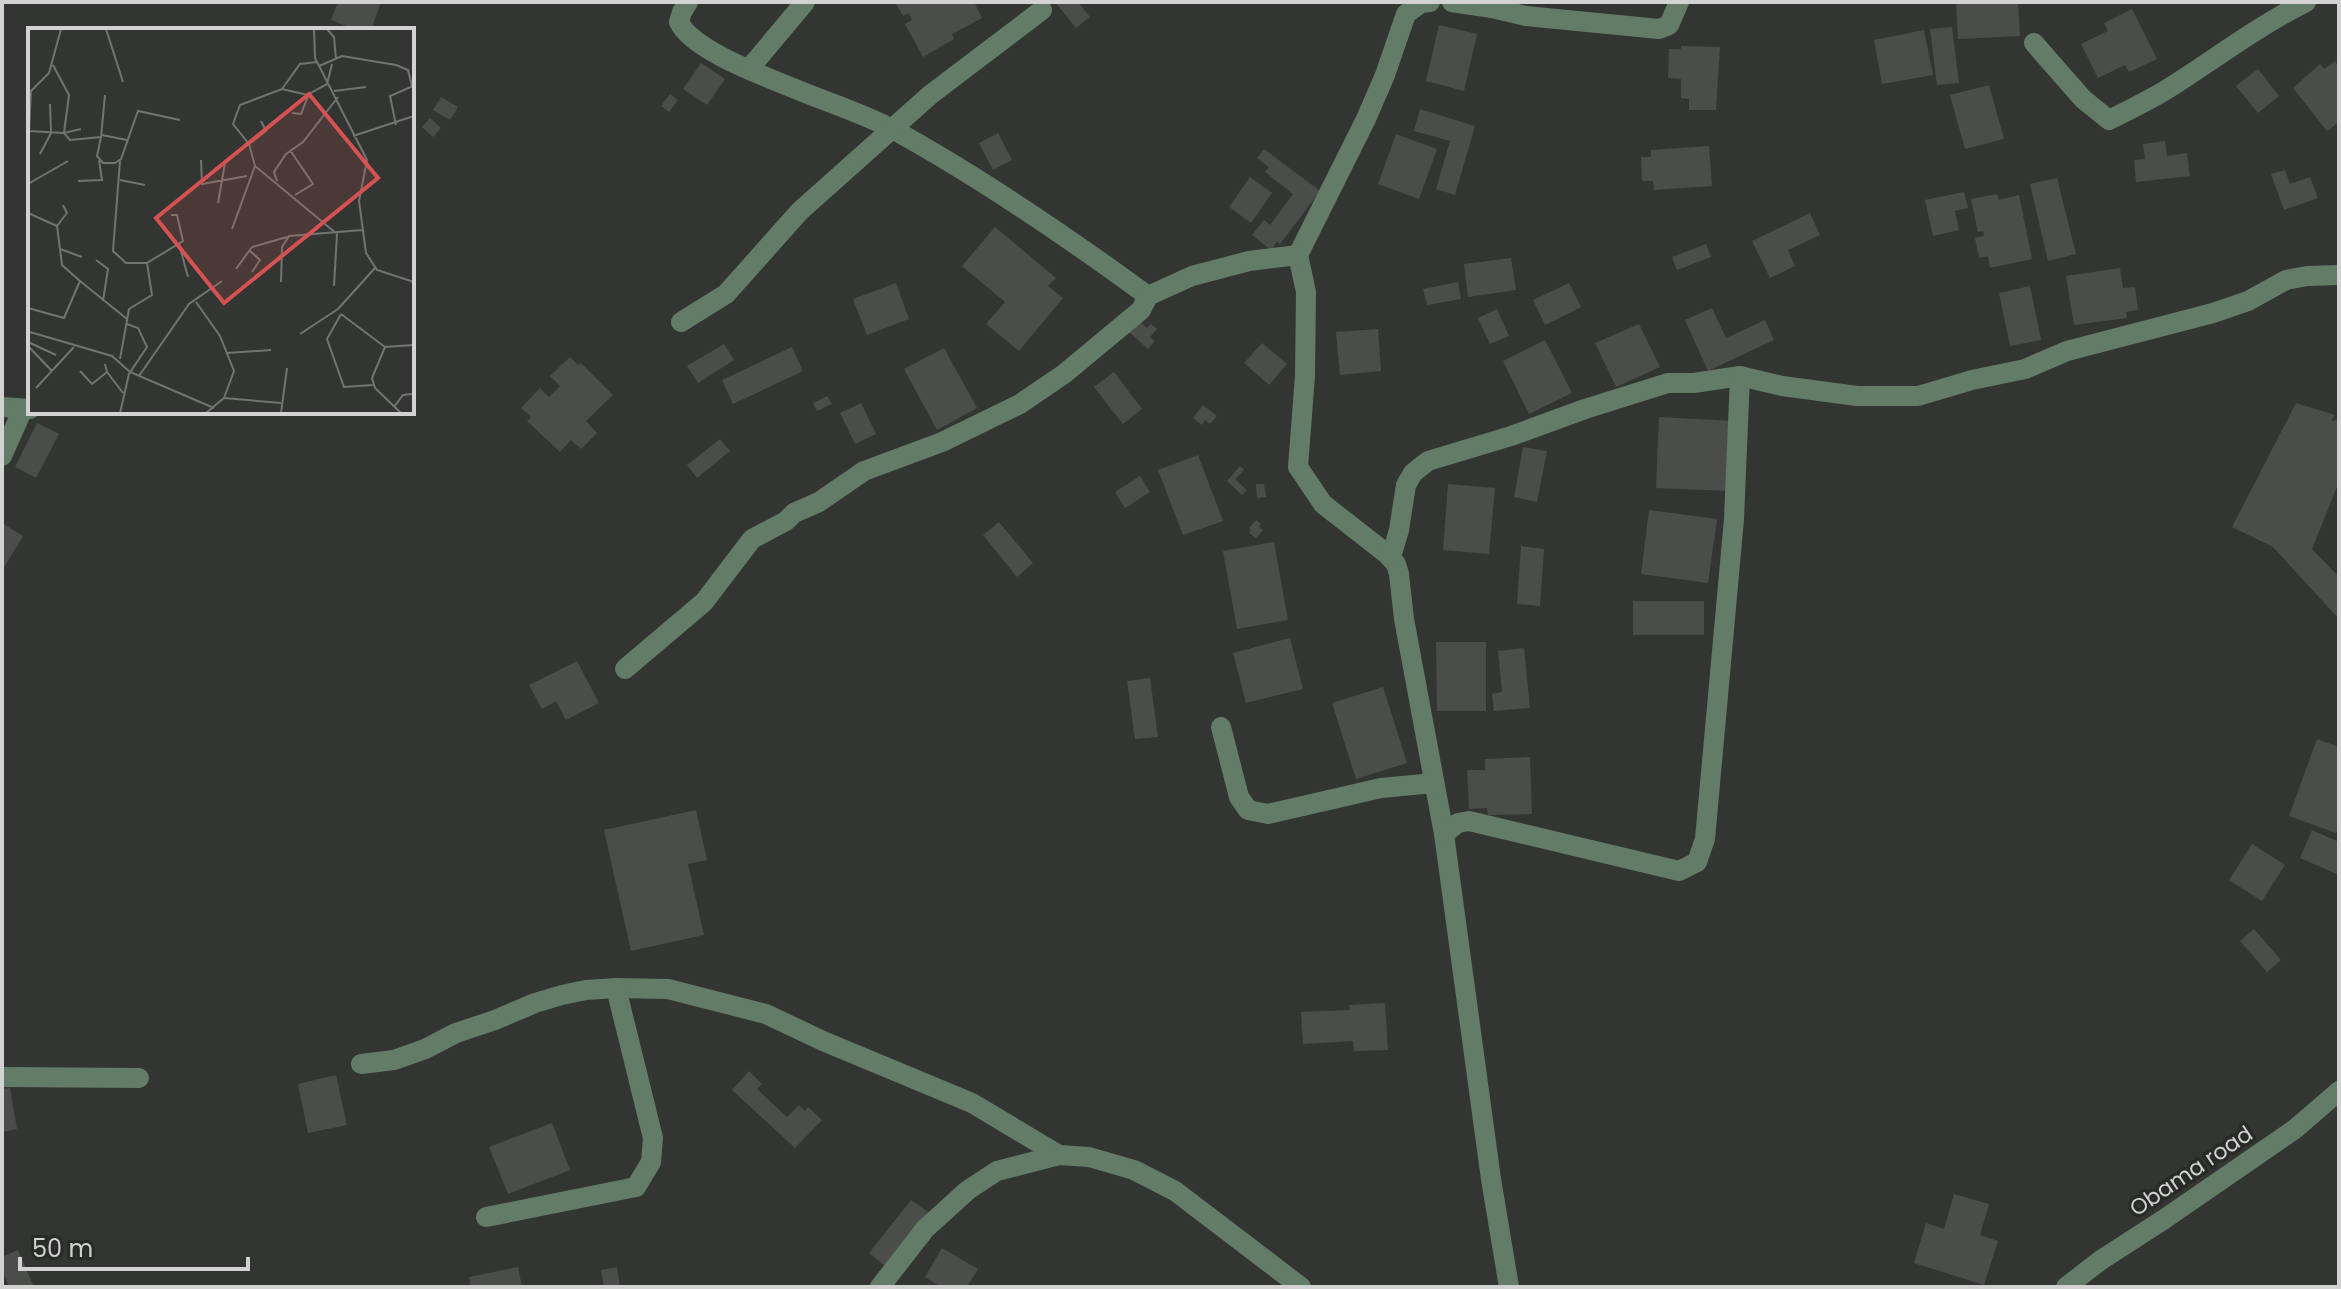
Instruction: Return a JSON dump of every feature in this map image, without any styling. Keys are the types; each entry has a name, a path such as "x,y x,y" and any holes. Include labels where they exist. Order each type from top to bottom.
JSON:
{"street":[{"path":"688,2 679,17 681,27 698,44 749,69 891,128 1058,230 1148,296"},
{"path":"749,69 805,2"},
{"path":"1430,2 1406,8 1385,75 1366,119 1298,255 1306,292 1305,376 1298,467 1323,504 1391,557 1399,574 1404,619 1444,834 1491,1179 1509,1287"},
{"path":"1452,2 1526,16 1659,29 1669,25 1679,2"},
{"path":"2034,43 2083,99 2109,120 2167,89 2223,50 2306,2"},
{"path":"681,322 726,294 800,211 891,128 1042,10"},
{"path":"625,669 704,602 752,539 786,521 794,513 819,502 864,471 942,442 1020,404 1064,374 1141,310 1148,296 1192,276 1235,264 1298,255"},
{"path":"1391,557 1406,485 1413,473 1428,461 1668,383 1694,383 1740,376 1782,386 1857,396 1918,396 2025,369 2067,351 2213,313 2248,301 2286,280 2339,275"},
{"path":"1444,834 1458,823 1469,821 1679,871 1697,862 1705,839 1734,519 1740,376"},
{"path":"2,456 18,409"},
{"path":"1221,727 1239,797 1248,810 1268,814 1381,788 1434,783"},
{"path":"486,1217 636,1187 651,1162 653,1138 616,988"},
{"path":"361,1064 394,1060 535,1003 586,990 668,989 766,1014 972,1103 1059,1155"},
{"path":"2,1077 139,1078"},
{"name":"Obama road","path":"2066,1287 2101,1260 2283,1138 2339,1091"},
{"path":"880,1287 925,1229 968,1190 997,1171 1059,1155 1089,1157 1134,1170 1175,1191 1301,1287"}],"building":[{"path":"338,2 381,2 372,28 352,28 331,20"},
{"path":"895,2 974,2 982,18 952,34 954,39 923,57 905,24 912,20 909,13 903,16"},
{"path":"1057,2 1078,2 1090,17 1076,28"},
{"path":"1956,2 2018,2 2020,36 1958,39"},
{"path":"2132,9 2157,59 2129,72 2125,65 2098,78 2081,44 2108,31 2104,23"},
{"path":"1439,25 1477,34 1464,91 1426,81"},
{"path":"1952,27 1959,83 1937,85 1930,29"},
{"path":"1924,30 1933,75 1882,84 1874,40"},
{"path":"1681,46 1720,47 1716,110 1689,110 1689,99 1681,98 1681,79 1668,78 1669,49 1681,49"},
{"path":"2335,61 2339,67 2339,122 2327,131 2293,88 2320,64 2324,69"},
{"path":"701,63 725,79 707,105 683,89"},
{"path":"2258,69 2279,96 2258,113 2236,86"},
{"path":"1989,85 2004,139 1965,149 1950,95"},
{"path":"670,94 678,100 669,112 661,106"},
{"path":"441,97 458,107 450,120 433,110"},
{"path":"1420,109 1475,126 1455,195 1436,189 1450,141 1414,131"},
{"path":"430,118 441,128 433,137 422,127"},
{"path":"998,133 1012,160 993,170 979,143"},
{"path":"1396,134 1437,149 1419,199 1378,184"},
{"path":"2165,141 2167,156 2187,153 2190,176 2136,182 2134,160 2145,159 2143,144"},
{"path":"1709,146 1712,186 1654,190 1653,181 1642,181 1641,157 1651,157 1651,150"},
{"path":"1264,149 1320,191 1280,244 1277,241 1271,250 1252,235 1264,220 1270,225 1293,194 1265,172 1269,167 1257,158"},
{"path":"2285,170 2290,184 2310,177 2318,198 2284,210 2271,174"},
{"path":"1250,177 1272,193 1251,223 1229,207"},
{"path":"2057,178 2076,254 2048,261 2030,184"},
{"path":"1964,192 1968,208 1955,211 1959,230 1933,236 1925,200"},
{"path":"1997,194 1999,200 2019,195 2032,259 1990,268 1988,256 1979,258 1975,238 1984,236 1983,231 1978,232 1971,199"},
{"path":"1810,213 1820,235 1788,250 1795,266 1770,278 1752,241"},
{"path":"995,227 1056,278 1048,286 1063,298 1019,351 986,324 1005,302 962,266"},
{"path":"1706,244 1711,257 1677,270 1672,257"},
{"path":"1511,258 1516,290 1468,297 1464,264"},
{"path":"2120,268 2123,288 2135,287 2138,310 2126,312 2127,318 2074,325 2066,276"},
{"path":"1458,282 1461,299 1427,305 1423,289"},
{"path":"896,283 909,319 867,335 853,299"},
{"path":"1569,283 1581,307 1545,325 1533,300"},
{"path":"2030,286 2041,340 2010,346 1999,293"},
{"path":"1712,308 1726,338 1765,320 1774,340 1708,371 1685,320"},
{"path":"1497,309 1509,336 1490,344 1478,318"},
{"path":"1139,321 1147,328 1151,324 1157,329 1150,337 1155,341 1148,349 1129,332"},
{"path":"1639,324 1660,367 1616,387 1595,343"},
{"path":"1378,329 1381,371 1340,375 1336,332"},
{"path":"1545,340 1572,393 1529,414 1503,361"},
{"path":"1262,343 1287,364 1269,385 1244,363"},
{"path":"724,344 734,360 698,383 687,366"},
{"path":"792,347 803,371 733,404 722,380"},
{"path":"944,348 977,408 937,430 904,369"},
{"path":"570,357 578,365 581,363 613,395 586,421 597,433 581,449 571,440 560,452 527,421 531,417 521,408 540,388 549,397 560,386 550,376"},
{"path":"1114,372 1142,409 1123,424 1094,387"},
{"path":"827,396 832,404 817,411 813,403"},
{"path":"861,403 876,434 855,444 840,413"},
{"path":"2296,403 2335,415 2331,421 2339,419 2339,482 2312,549 2339,577 2339,619 2273,547 2232,527"},
{"path":"1203,405 1217,416 1210,424 1205,420 1202,425 1193,418"},
{"path":"1659,417 1733,421 1730,491 1656,488"},
{"path":"37,423 59,434 36,478 15,467"},
{"path":"720,439 730,451 697,478 687,465"},
{"path":"1523,447 1547,451 1537,502 1514,497"},
{"path":"1198,455 1223,521 1183,535 1158,470"},
{"path":"1240,466 1244,470 1235,479 1247,490 1242,495 1227,481"},
{"path":"1140,476 1150,492 1125,508 1115,492"},
{"path":"1256,484 1264,484 1266,497 1257,498"},
{"path":"1448,484 1495,488 1489,554 1443,550"},
{"path":"1649,510 1717,519 1708,583 1641,574"},
{"path":"1256,520 1263,530 1256,538 1249,533 1249,528"},
{"path":"999,522 1033,563 1017,577 983,535"},
{"path":"2,523 23,536 2,571"},
{"path":"1274,542 1288,620 1237,629 1223,551"},
{"path":"1521,546 1544,549 1540,606 1517,604"},
{"path":"1633,601 1704,601 1704,635 1633,635"},
{"path":"1290,638 1303,689 1246,703 1233,653"},
{"path":"1436,642 1486,642 1486,711 1437,711"},
{"path":"1524,648 1530,708 1494,711 1492,694 1502,692 1498,651"},
{"path":"577,661 599,703 566,720 556,701 542,709 529,685"},
{"path":"1150,678 1158,737 1135,739 1127,681"},
{"path":"1383,687 1407,763 1356,779 1332,703"},
{"path":"2317,739 2339,747 2339,824 2336,833 2289,816"},
{"path":"1530,757 1532,814 1488,815 1487,808 1469,809 1467,770 1485,770 1485,759"},
{"path":"696,810 707,860 688,864 704,935 631,951 604,830"},
{"path":"2312,830 2339,842 2339,875 2300,858"},
{"path":"2252,844 2285,865 2262,901 2229,880"},
{"path":"2254,929 2281,960 2267,972 2240,941"},
{"path":"1385,1003 1388,1050 1354,1051 1353,1041 1303,1044 1301,1012 1350,1010 1349,1005"},
{"path":"749,1071 762,1084 757,1089 787,1117 799,1105 805,1111 808,1107 822,1120 795,1148 732,1090"},
{"path":"336,1075 347,1125 308,1133 298,1084"},
{"path":"10,1088 17,1129 2,1132 2,1089"},
{"path":"552,1123 570,1170 508,1194 489,1147"},
{"path":"1954,1194 1989,1204 1980,1235 1998,1241 1984,1285 1914,1263 1926,1223 1944,1229"},
{"path":"911,1200 928,1212 885,1266 869,1253"},
{"path":"942,1248 978,1269 967,1287 941,1287 925,1277"},
{"path":"18,1250 34,1287 9,1287 2,1270 2,1257"},
{"path":"518,1267 522,1287 471,1287 469,1277"},
{"path":"617,1267 620,1287 604,1287 601,1270"}]}
